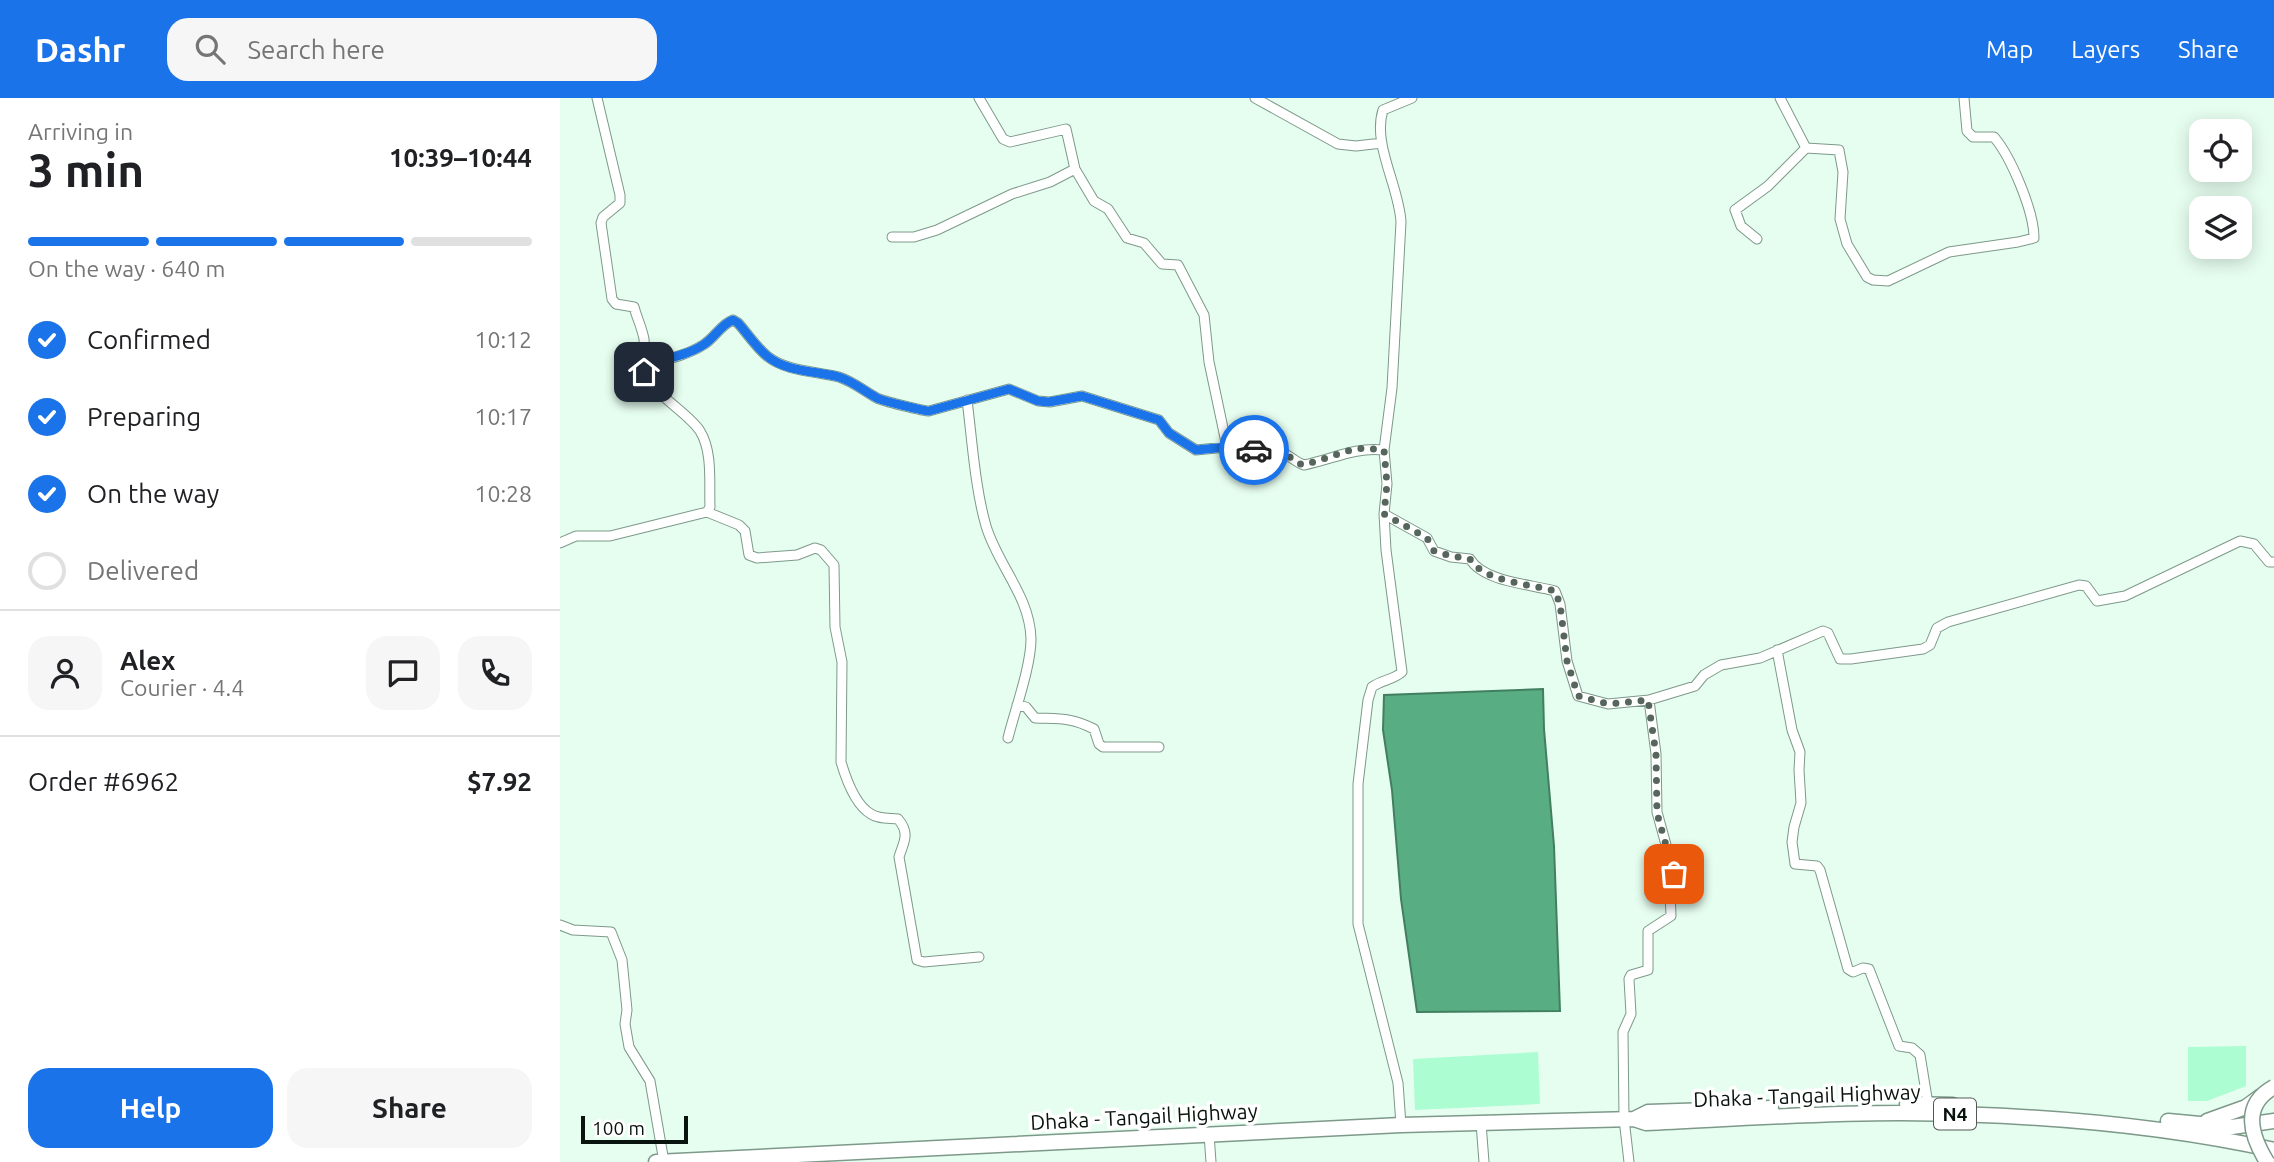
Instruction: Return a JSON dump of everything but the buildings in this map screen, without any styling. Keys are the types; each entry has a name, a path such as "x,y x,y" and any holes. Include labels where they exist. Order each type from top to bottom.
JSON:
{"highway":[{"path":"2199,1123 2246,1107 2274,1086"},
{"path":"2267,1162 2255,1142 2251,1121 2259,1100 2274,1086"},
{"name":"Dhaka - Tangail Highway","path":"1629,1119 1648,1112 1928,1104 2232,1127 2274,1122"},
{"name":"Dhaka - Tangail Highway","path":"656,1162 804,1158 1401,1125 1629,1119 1646,1123 1898,1113 1985,1115 2173,1130 2274,1147"},
{"path":"2274,1122 2271,1133 2274,1147"}],"street":[{"path":"597,98 620,195 620,203 603,217 601,223 612,299 616,304 634,307 644,341 647,378 701,432 708,466 710,507 707,512"},
{"path":"979,98 1003,139 1010,142 1066,129 1075,169 1094,201 1108,209 1127,238 1144,243 1162,264 1178,265 1204,315 1209,362 1227,447"},
{"path":"1255,98 1338,144 1356,146 1382,143"},
{"path":"1401,1125 1398,1083 1358,924 1358,784 1368,700 1372,687 1379,682 1396,678 1402,672 1384,514 1387,484 1384,450 1394,360 1401,222 1400,205 1382,143 1380,120 1383,110 1412,98"},
{"path":"1780,98 1806,148"},
{"path":"1757,239 1741,226 1735,210 1768,186 1806,148 1839,149 1843,172 1840,219 1847,244 1867,276 1874,280 1888,281 1949,252 2018,243 2034,238 2028,206 2006,151 1994,137 1973,137 1967,131 1964,98"},
{"path":"892,237 914,237 937,230 1012,194 1051,182 1075,169"},
{"path":"644,365 699,348 713,338 727,322 733,320 767,356 788,367 840,378 882,400 924,411 1009,389 1038,401 1049,402 1082,396 1159,420 1169,433 1196,450 1227,447 1285,453 1304,465 1351,450 1384,450"},
{"path":"967,400 986,525 1022,598 1029,619 1031,641 1008,737"},
{"path":"560,542 576,536 610,536 707,512 739,525 745,531 749,555 757,558 797,555 815,548 821,550 834,565 835,627 842,662 841,762 845,776 862,806 872,816 898,819 904,828 904,847 899,858 917,960 924,962 979,957"},
{"path":"1384,514 1427,538 1434,551 1470,559 1488,574 1555,591 1560,604 1567,661 1578,696 1608,704 1648,700 1695,685 1704,675 1721,665 1760,658 1823,631 1832,639 1840,659 1923,649 1930,646 1937,628 1948,622 2079,585 2086,586 2097,601 2125,596 2240,541 2254,544 2269,562 2274,562"},
{"path":"1777,650 1791,730 1800,752 1801,803 1792,842 1795,864 1817,866 1820,870 1848,969 1853,972 1863,968 1869,970 1899,1046 1912,1048 1920,1055 1928,1104"},
{"path":"1629,1162 1623,1032 1631,1014 1629,979 1631,975 1648,970 1648,931 1671,916 1670,892 1674,874 1657,813 1656,754 1648,700"},
{"path":"1017,705 1026,707 1035,718 1069,718 1082,723 1097,733 1100,746 1159,747"},
{"path":"560,925 573,930 611,932 622,960 625,1024 629,1047 650,1081 664,1162"},
{"path":"1481,1123 1484,1162"},
{"path":"1209,1134 1211,1162"}],"shaded area":[{"path":"1543,689 1554,846 1560,1011 1417,1012 1401,899 1392,790 1383,730 1384,695"},
{"path":"2246,1046 2246,1086 2207,1101 2188,1101 2188,1047"},
{"path":"1538,1052 1540,1104 1415,1110 1413,1059"}],"way so far":[{"path":"1254,450 1285,453 1304,465 1351,450 1384,450 1387,484 1384,514 1427,538 1434,551 1470,559 1488,574 1555,591 1560,604 1567,661 1578,696 1608,704 1648,700 1656,754 1657,813 1674,874"}],"route":[{"path":"644,372 644,365 699,348 713,338 727,322 733,320 767,356 788,367 840,378 882,400 900,403 920,411 929,411 1009,389 1038,401 1049,402 1082,396 1159,420 1169,433 1196,450 1227,447 1254,450"}]}
